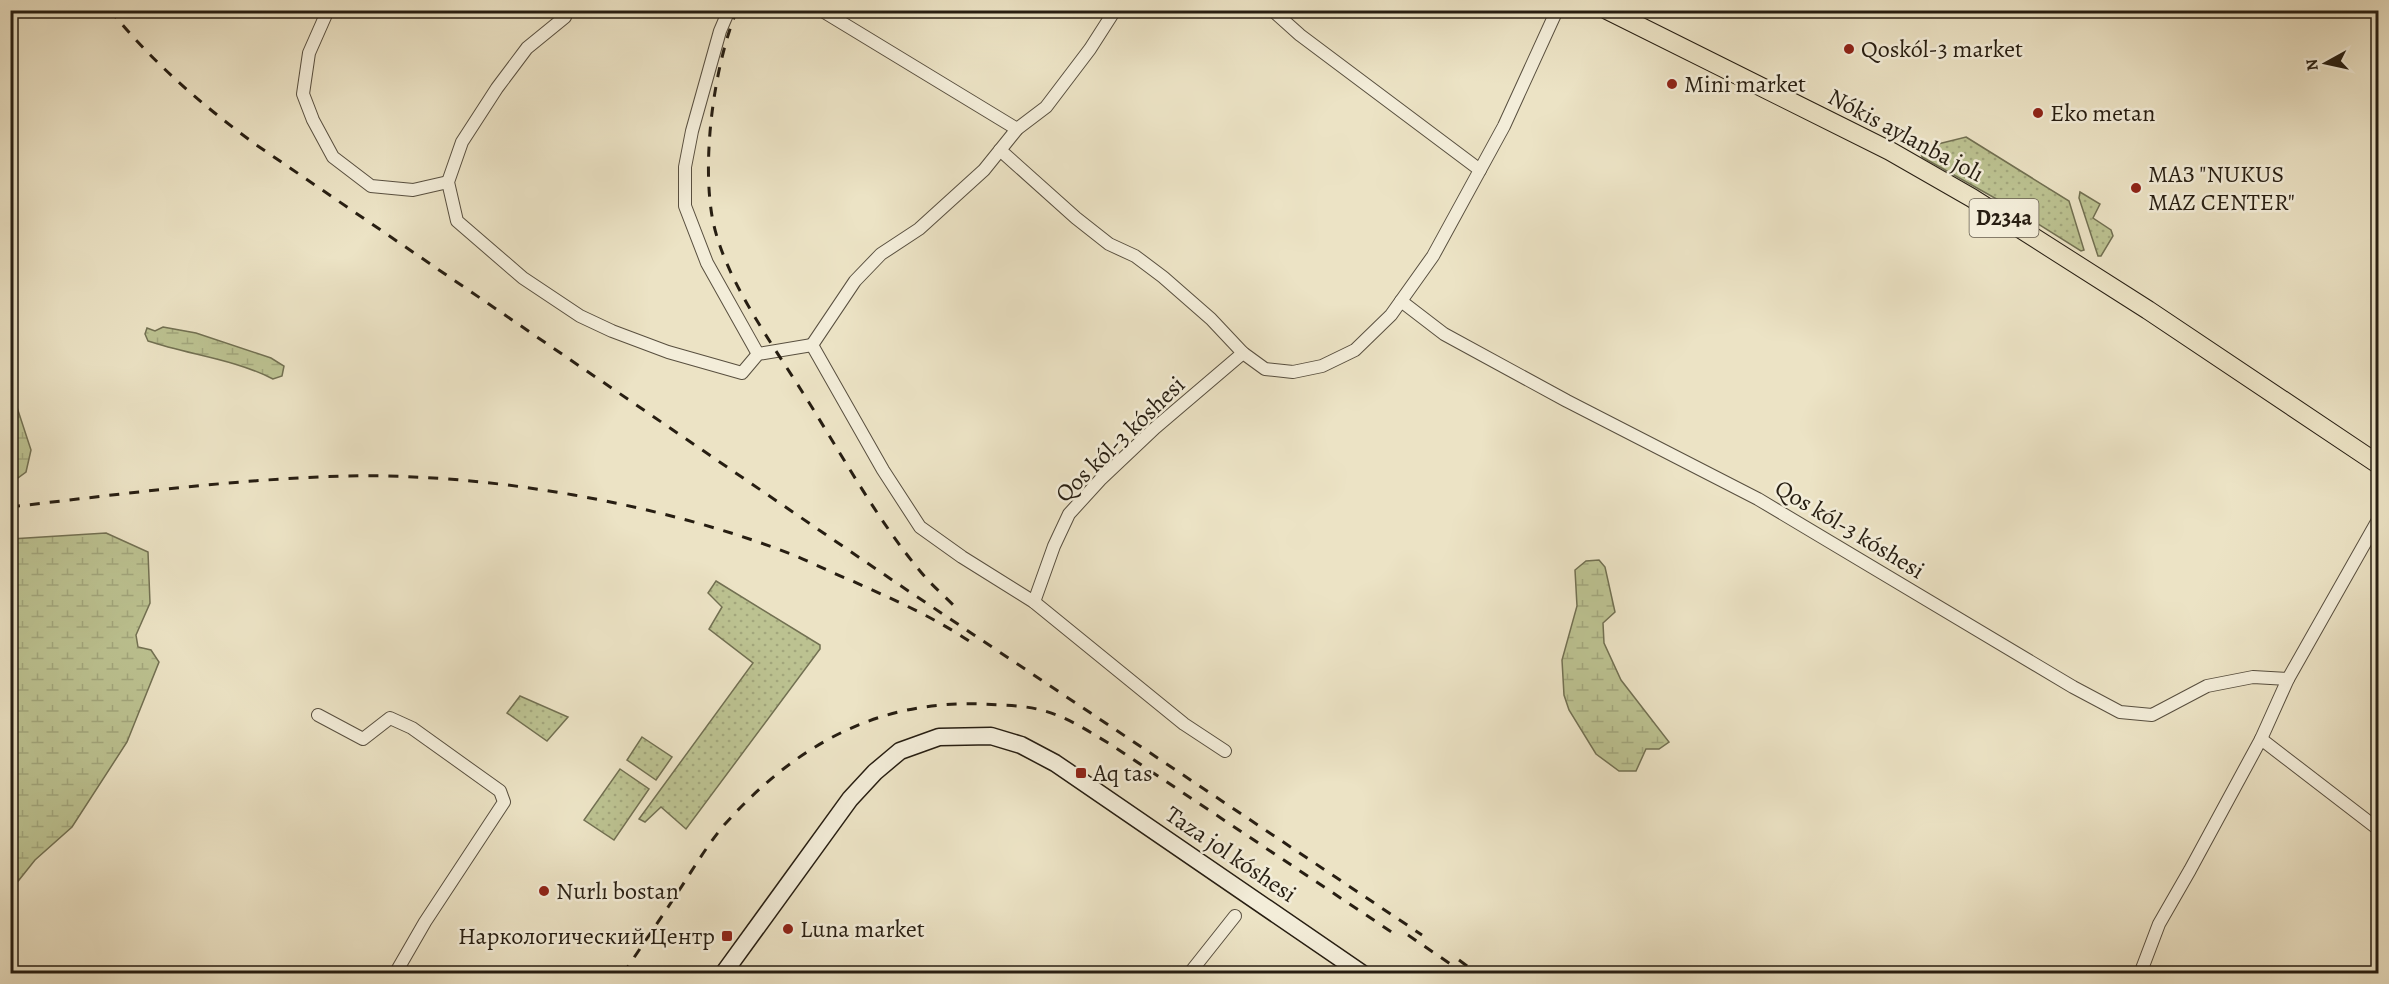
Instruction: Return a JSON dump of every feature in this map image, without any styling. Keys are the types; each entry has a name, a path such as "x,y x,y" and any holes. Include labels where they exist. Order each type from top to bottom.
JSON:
{"main road":[{"name":"Nókis aylanba jolı","path":"1607,10 1890,151 1972,198 2148,310 2379,464"},
{"name":"Taza jol kóshesi","path":"723,974 762,917 850,799 875,772 900,752 939,737 991,736 1021,745 1054,763 1363,974"}],"street":[{"path":"328,10 309,53 303,94 313,120 333,157 371,186 413,190 448,182"},
{"path":"568,10 565,17 527,48 497,88 462,142 448,182 457,221 523,278 580,316 612,332 668,352 742,373 758,354 812,345 855,281 880,254 919,229 984,170 1017,129 1046,106 1090,49 1115,10"},
{"path":"729,10 720,31 692,131 685,167 685,206 707,263 758,354"},
{"path":"821,10 1017,129"},
{"path":"1272,10 1300,35 1480,170"},
{"path":"1000,150 1108,244 1135,256 1163,277 1210,319 1243,353 1265,369 1293,372 1322,366 1355,350 1391,315 1432,256 1504,126 1557,10"},
{"name":"Qos kól-3 kóshesi","path":"1401,301 1444,334 1567,401 1758,499 2073,687 2120,712 2152,715 2207,686 2253,677 2288,679"},
{"path":"812,345 883,470 920,527 962,557 1034,602 1184,724 1225,751"},
{"name":"Qos kól-3 kóshesi","path":"1034,602 1054,546 1069,514 1100,480 1155,428 1243,353"},
{"path":"2140,974 2159,924 2261,740 2288,679 2379,520"},
{"path":"318,715 363,740 390,718 412,728 500,791 504,802 425,922 394,974"},
{"path":"2261,740 2379,829"},
{"path":"1189,974 1235,916"}],"green space":[{"path":"1966,137 2069,201 2084,250 2081,251 2016,210 1922,157 1920,151 1922,148"},
{"path":"2080,192 2100,204 2093,218 2111,230 2113,236 2101,256 2098,256 2079,198"},
{"path":"163,327 196,333 271,358 284,366 282,376 273,379 227,362 148,341 145,334 147,328 155,331"},
{"path":"11,389 31,450 26,472 11,483"},
{"path":"106,533 148,552 150,603 136,635 138,647 151,650 159,662 127,742 72,827 35,860 11,890 11,539"},
{"path":"1599,560 1605,567 1615,612 1603,623 1604,643 1621,680 1669,742 1659,749 1646,749 1636,771 1619,771 1596,754 1569,710 1564,695 1562,660 1577,606 1575,570 1586,561"},
{"path":"716,581 820,645 820,649 686,829 661,807 645,822 639,819 753,663 709,629 722,607 708,593"},
{"path":"520,696 568,717 547,741 507,713"},
{"path":"642,737 672,757 656,780 627,760"},
{"path":"620,769 649,789 614,840 584,820"}],"railway":[{"path":"110,10 178,82 255,144 898,584 1422,935"},
{"path":"737,10 716,84 709,140 709,193 717,238 749,308 876,512 926,578 958,610"},
{"path":"10,507 263,480 347,476 401,476 514,486 630,506 740,536 791,554 926,615 969,641"},
{"path":"623,974 718,832 752,796 780,772 809,751 840,733 907,710 943,705 1019,706 1041,710 1068,720 1110,744 1399,937"},
{"path":"1408,935 1465,974"},
{"path":"1459,960 1478,974"}],"place":[{"name":"Qoskól-3 market","path":"1849,49"},
{"name":"Mini market","path":"1672,84"},
{"name":"Eko metan","path":"2038,113"},
{"name":"МАЗ \"NUKUS MAZ CENTER\"","path":"2136,188"},
{"name":"Aq tas","path":"1081,773"},
{"name":"Nurlı bostan","path":"544,891"},
{"name":"Luna market","path":"788,929"},
{"name":"Наркологический Центр","path":"727,936"}]}
